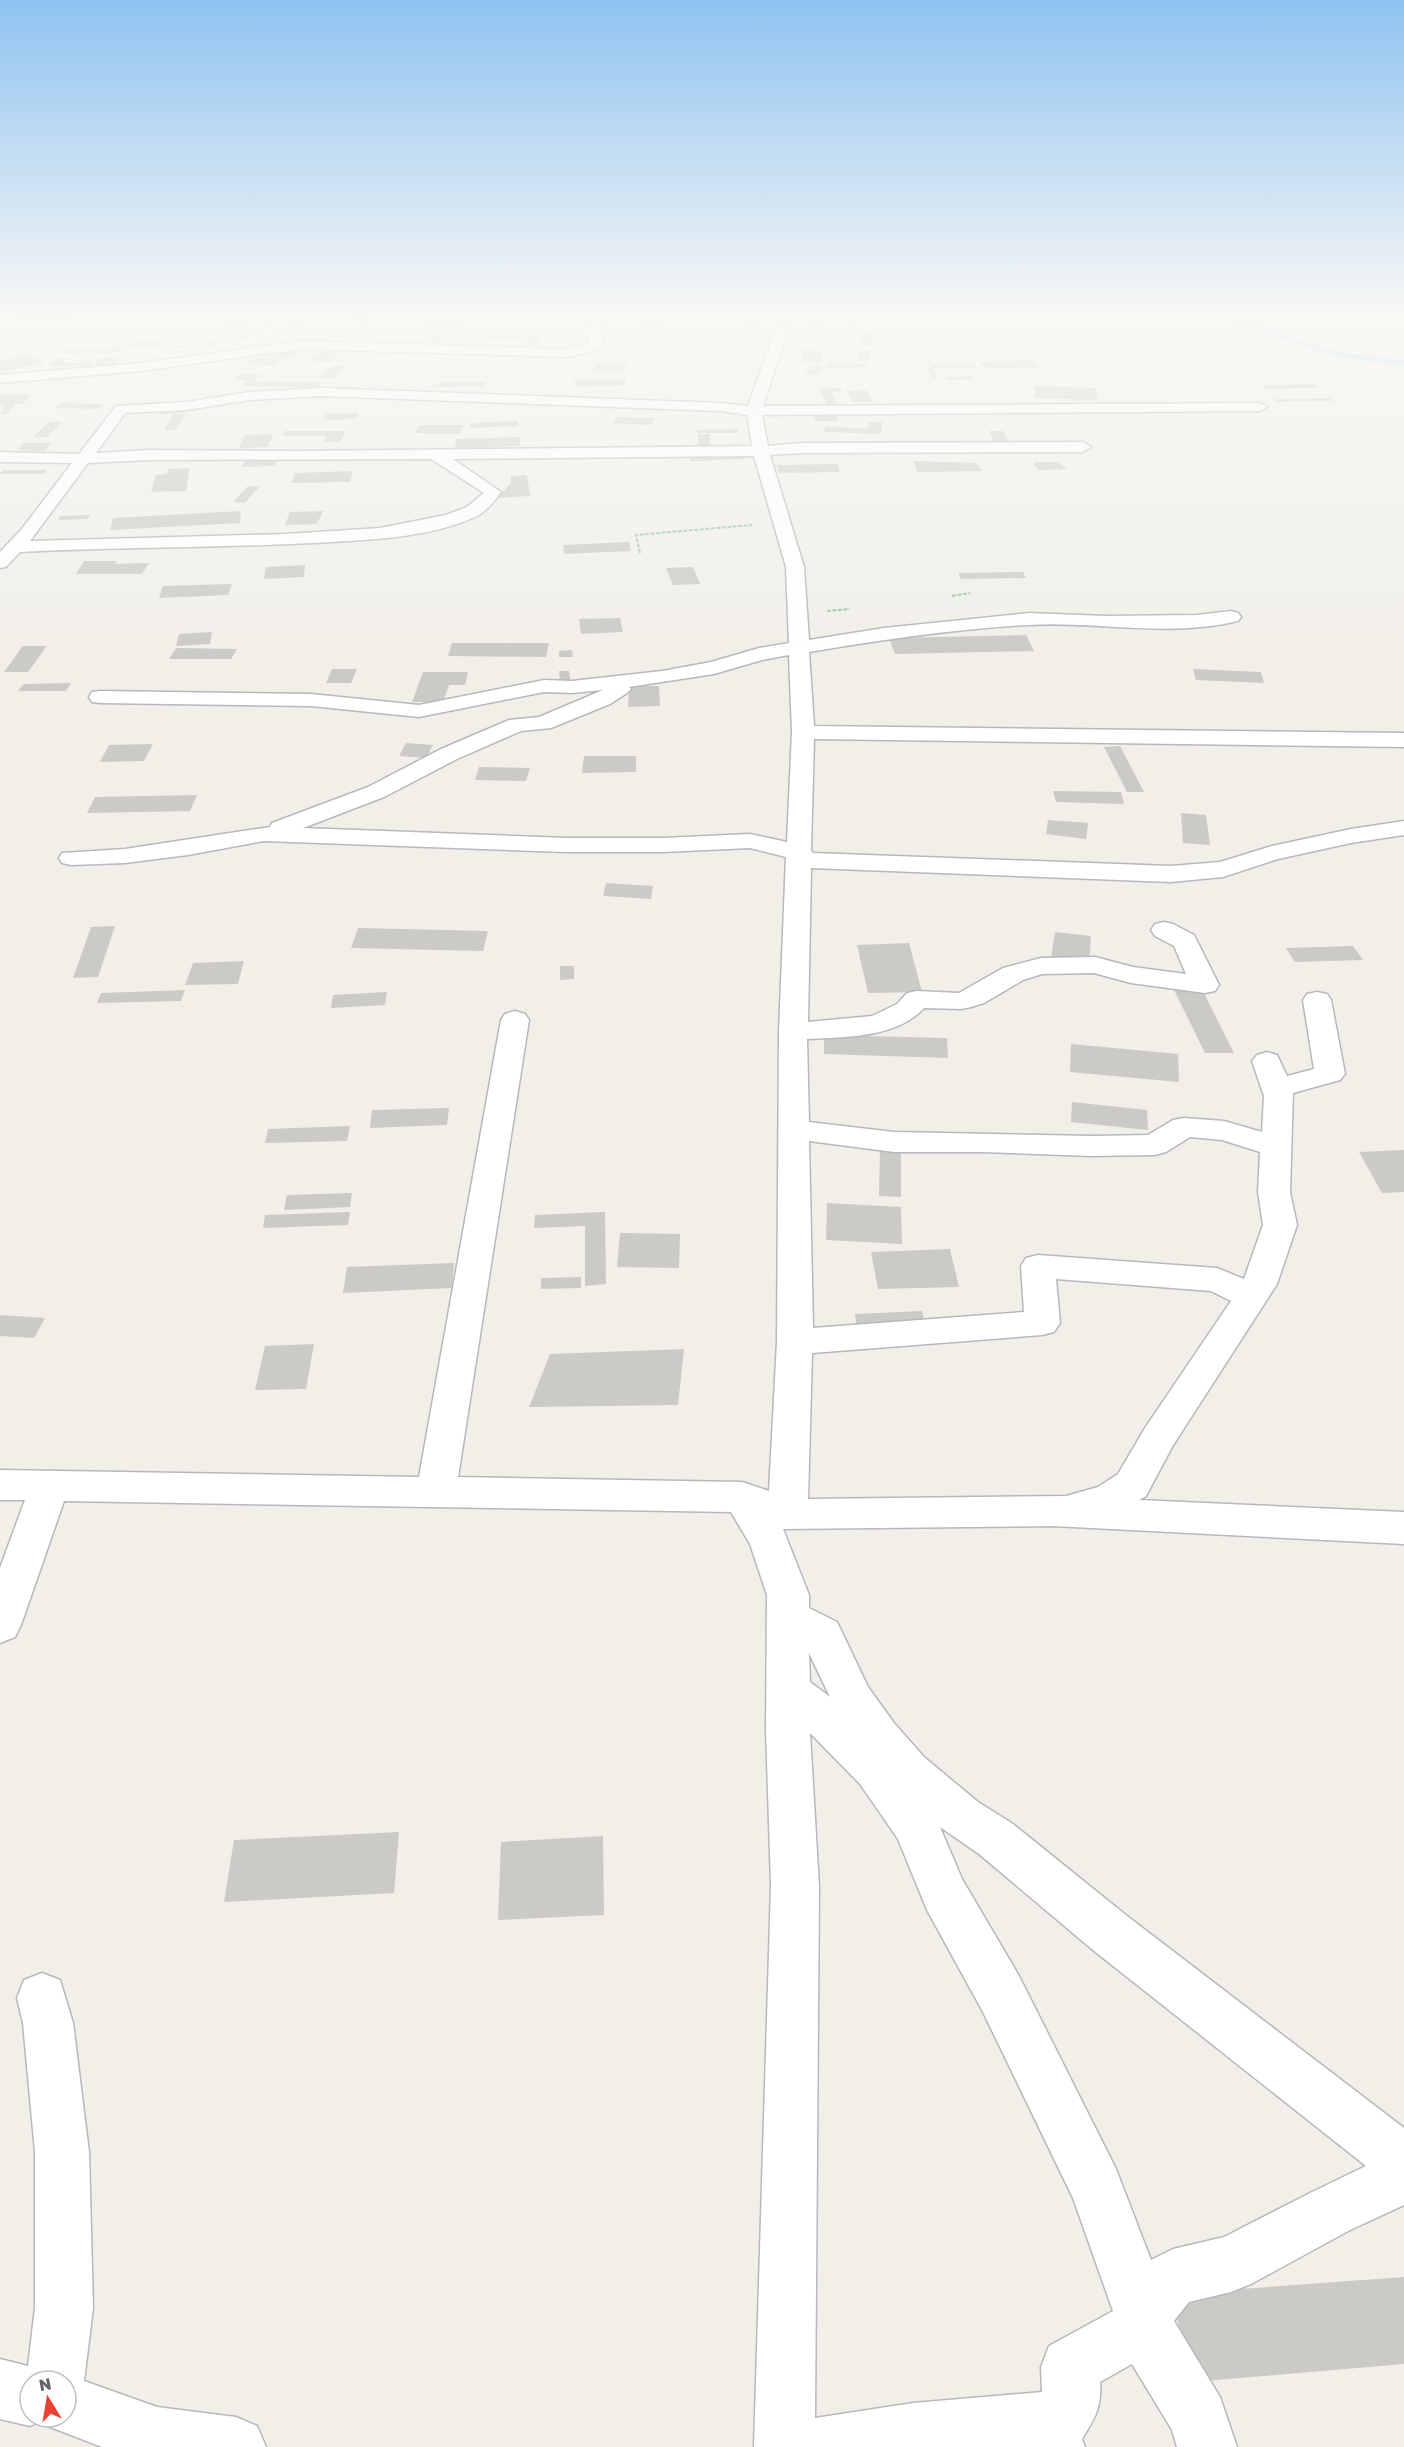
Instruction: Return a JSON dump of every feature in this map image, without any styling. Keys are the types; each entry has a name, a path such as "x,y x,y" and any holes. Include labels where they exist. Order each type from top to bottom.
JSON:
{"street":[{"path":"0,563 27,534 107,427"},
{"path":"757,427 761,451 795,567 803,732 801,856 793,1032 795,1342 788,1515"},
{"path":"0,458 761,451 802,448 1083,447"},
{"path":"14,547 228,543 347,536 388,532 442,521 471,512 486,502 493,492 434,454"},
{"path":"100,697 311,700 419,711 544,686 572,687 634,681 714,668 759,654 884,634 1029,619 1106,622 1197,621 1231,617"},
{"path":"71,858 125,856 264,834 376,792 450,754 517,724 543,723 602,699 634,681"},
{"path":"572,687 602,699"},
{"path":"517,724 518,691"},
{"path":"803,732 1404,740"},
{"path":"264,834 566,845 663,845 750,841 801,856 1171,874 1223,869 1272,853 1351,836 1404,828"},
{"path":"793,1032 866,1026 891,1020 912,1008 917,999 961,1001 974,997 1013,974 1041,966 1095,965 1131,975 1205,985 1185,941 1164,930"},
{"path":"1052,1511 1107,1501 1132,1485 1158,1438 1260,1284 1280,1225 1274,1192 1278,1096 1270,1072 1285,1086 1330,1074 1317,1000"},
{"path":"436,1492 515,1020"},
{"path":"795,1130 894,1142 1092,1146 1155,1145 1184,1127 1224,1131 1276,1146"},
{"path":"795,1342 1042,1323 1038,1266 1217,1280 1251,1297"},
{"path":"0,1485 742,1497 788,1515 1052,1511 1404,1528"},
{"path":"0,1625 50,1486"},
{"path":"742,1497 769,1540 788,1595 788,1691 795,1886 787,2376 783,2447"},
{"path":"788,1617 822,1635 853,1700 878,1737 908,1771 962,1817 996,1839 1110,1933 1404,2162"},
{"path":"788,1691 829,1722 876,1770 916,1826 944,1894 1001,1994 1097,2188 1154,2346 1199,2418 1207,2447"},
{"path":"42,1998 48,2023 62,2152 64,2308 56,2369"},
{"path":"817,2447 913,2433 1047,2434 1072,2402 1070,2367 1136,2330 1143,2316 1173,2277 1232,2264 1331,2211 1404,2177"},
{"path":"0,2389 18,2393"},
{"path":"78,2408 157,2437 236,2447"}],"path":[{"path":"640,553 636,535 726,526 783,525"}],"building":[{"path":"43,427 57,427 47,437 33,437"},
{"path":"166,427 178,427 176,430 164,430"},
{"path":"418,427 463,427 460,434 415,433"},
{"path":"825,427 868,429 882,427 881,434 824,432"},
{"path":"738,429 738,433 697,433 697,430"},
{"path":"285,431 346,431 340,442 323,442 326,436 282,436"},
{"path":"989,431 1003,431 1010,445 995,445"},
{"path":"273,434 268,447 239,448 245,435"},
{"path":"698,434 710,434 710,445 698,445"},
{"path":"520,437 520,446 455,448 456,439"},
{"path":"24,443 52,443 45,451 17,450"},
{"path":"742,452 745,459 690,461 688,454"},
{"path":"246,458 279,458 275,466 242,467"},
{"path":"914,461 976,463 982,471 917,472"},
{"path":"1033,462 1058,462 1067,469 1038,470"},
{"path":"837,464 840,472 779,473 777,465"},
{"path":"190,468 186,491 151,492 156,475 167,474 168,469"},
{"path":"3,470 47,470 43,474 0,474"},
{"path":"353,471 350,482 291,483 295,473"},
{"path":"527,475 530,496 497,498 511,483 511,476"},
{"path":"248,486 260,486 245,503 233,502"},
{"path":"241,511 240,523 110,530 113,518"},
{"path":"323,511 317,524 285,525 290,512"},
{"path":"90,515 87,519 58,520 60,516"},
{"path":"629,542 631,551 564,554 563,545"},
{"path":"84,561 117,561 115,564 149,563 142,574 76,574"},
{"path":"305,565 304,577 264,579 266,567"},
{"path":"693,567 700,584 673,585 666,568"},
{"path":"1023,572 1026,578 961,579 958,573"},
{"path":"232,584 228,595 159,598 163,586"},
{"path":"620,618 623,632 581,634 579,619"},
{"path":"212,632 210,644 176,646 179,634"},
{"path":"1026,635 1034,651 895,654 889,638"},
{"path":"452,643 549,643 546,657 448,656"},
{"path":"23,646 47,646 28,672 4,672"},
{"path":"176,648 237,649 231,659 169,659"},
{"path":"572,650 573,657 559,657 559,651"},
{"path":"332,669 357,669 351,683 326,683"},
{"path":"1193,669 1261,672 1264,683 1196,680"},
{"path":"559,671 569,671 571,683 560,684"},
{"path":"423,672 468,672 465,685 449,685 443,702 412,702"},
{"path":"71,683 66,691 18,691 24,684"},
{"path":"629,686 659,686 660,706 628,707"},
{"path":"406,743 433,745 426,758 399,756"},
{"path":"153,744 144,761 100,762 109,745"},
{"path":"1120,746 1144,792 1127,792 1104,747"},
{"path":"584,756 636,756 636,772 582,773"},
{"path":"479,767 530,768 526,781 475,780"},
{"path":"1053,791 1121,792 1124,804 1056,802"},
{"path":"197,795 190,811 87,813 95,797"},
{"path":"1181,813 1206,815 1210,845 1183,843"},
{"path":"1048,820 1088,823 1086,839 1046,834"},
{"path":"606,883 653,886 651,899 603,896"},
{"path":"115,926 98,977 73,978 91,927"},
{"path":"358,928 488,931 483,951 351,948"},
{"path":"1055,932 1091,936 1089,963 1051,958"},
{"path":"909,943 922,992 868,993 857,945"},
{"path":"1353,946 1363,960 1295,962 1286,948"},
{"path":"244,961 238,984 185,985 193,963"},
{"path":"560,966 574,966 574,979 560,980"},
{"path":"1202,989 1234,1053 1205,1053 1174,990"},
{"path":"185,990 181,1001 97,1003 101,993"},
{"path":"387,992 385,1005 331,1008 333,995"},
{"path":"824,1035 947,1038 948,1058 824,1054"},
{"path":"1071,1044 1178,1054 1179,1082 1070,1072"},
{"path":"1072,1102 1147,1110 1148,1130 1071,1122"},
{"path":"449,1108 447,1125 370,1128 372,1110"},
{"path":"350,1126 347,1141 265,1143 268,1129"},
{"path":"880,1149 901,1150 901,1197 879,1196"},
{"path":"1404,1150 1404,1192 1382,1193 1359,1152"},
{"path":"352,1193 350,1207 284,1210 287,1195"},
{"path":"827,1203 901,1207 902,1244 826,1240"},
{"path":"350,1212 348,1225 263,1228 265,1215"},
{"path":"605,1212 606,1284 585,1286 585,1226 534,1228 535,1215"},
{"path":"620,1233 680,1234 679,1268 617,1267"},
{"path":"950,1249 959,1287 878,1289 871,1252"},
{"path":"454,1263 452,1288 343,1293 347,1267"},
{"path":"581,1277 581,1288 541,1289 541,1278"},
{"path":"922,1311 926,1328 857,1331 855,1314"},
{"path":"0,1315 45,1318 34,1338 0,1336"},
{"path":"314,1344 306,1389 255,1390 265,1346"},
{"path":"684,1349 678,1405 529,1407 550,1354"},
{"path":"399,1832 394,1893 224,1902 234,1840"},
{"path":"603,1836 604,1915 498,1920 501,1842"},
{"path":"1404,2277 1404,2364 1193,2382 1171,2294"}]}
